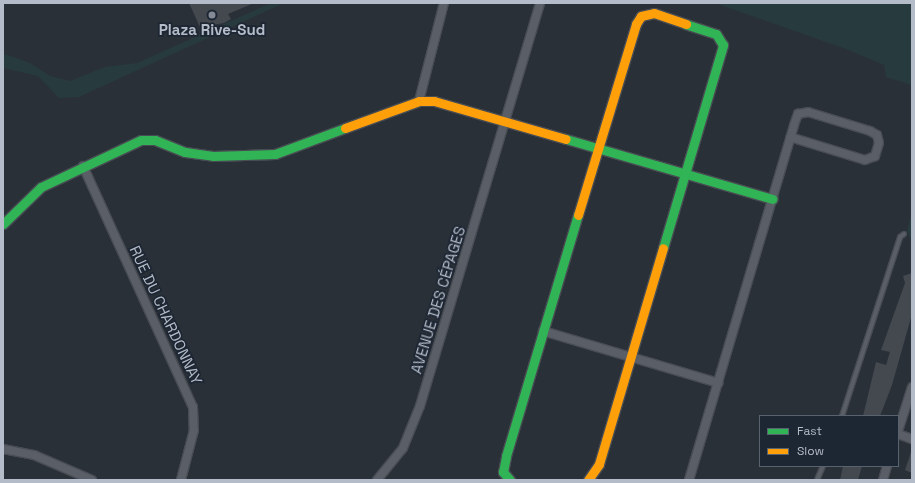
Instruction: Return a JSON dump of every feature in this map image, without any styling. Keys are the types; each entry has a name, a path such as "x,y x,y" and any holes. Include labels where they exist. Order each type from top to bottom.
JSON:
{"street":[{"path":"419,101 444,3"},
{"name":"AVENUE DES CÉPAGES","path":"377,480 396,459 414,423 507,120 540,3"},
{"path":"510,480 503,472 505,461 598,148 641,16 654,13 697,26 716,34 723,45 599,464 588,480"},
{"path":"3,224 33,192 83,166 148,139 185,152 213,156 275,154 419,101 447,103 772,199"},
{"path":"689,480 790,137 798,114 804,111 874,133 879,144 875,156 865,160 790,137"},
{"name":"RUE DU CHARDONNAY","path":"83,166 193,407 194,430 181,480"},
{"path":"543,331 718,383"},
{"path":"899,428 911,391"},
{"path":"899,434 912,438"},
{"path":"3,449 34,455 92,480"},
{"path":"883,480 887,467"}],"lane":[{"path":"842,415 900,237 904,234"},
{"path":"818,480 823,467"}],"green space":[{"path":"271,3 284,3 79,97 59,98 38,76 3,68 3,54 30,63 50,76 70,81 105,67 137,63"},
{"path":"715,3 912,3 912,85 886,77 884,65 846,49"},
{"path":"912,210 912,241 907,231"}],"building":[{"name":"Plaza Rive-Sud","path":"189,3 254,3 228,14 231,19 224,23 200,27"},
{"path":"912,273 912,314 892,385 880,415 863,415 876,362 886,365 890,352 881,350 905,283 903,276"},
{"path":"911,452 912,453 912,473 905,470"},
{"path":"843,467 862,467 858,480 840,480"}],"traffic: fast":[{"path":"663,248 723,45 716,34 686,24"},
{"path":"3,224 41,187 141,140 155,140 185,152 213,156 275,154 345,128"},
{"path":"566,139 772,199"},
{"path":"510,480 503,472 506,456 578,215"}],"traffic: slow":[{"path":"578,215 636,24 641,16 654,13 686,24"},
{"path":"345,128 419,101 434,101 566,139"},
{"path":"588,480 599,464 663,248"}],"place":[{"name":"Plaza Rive-Sud","path":"212,15"}]}
